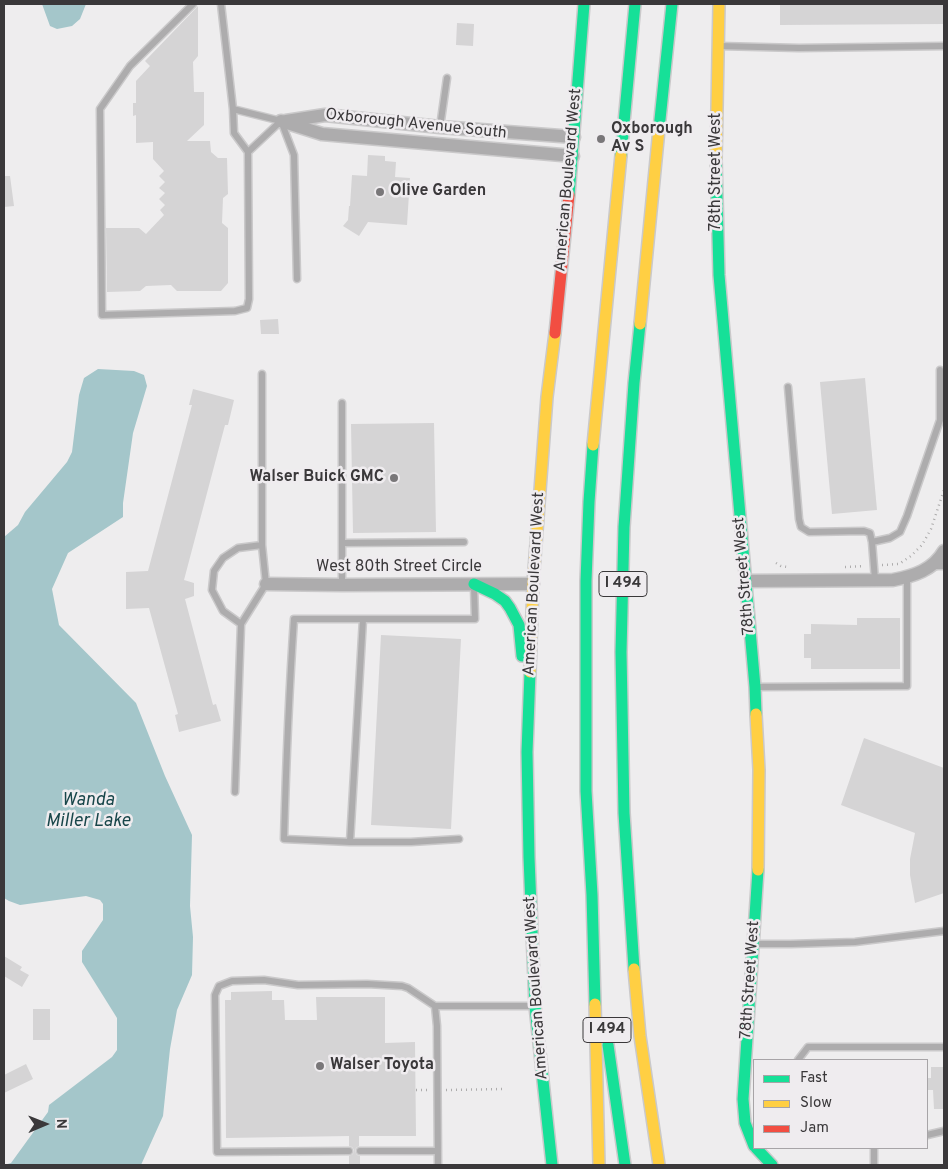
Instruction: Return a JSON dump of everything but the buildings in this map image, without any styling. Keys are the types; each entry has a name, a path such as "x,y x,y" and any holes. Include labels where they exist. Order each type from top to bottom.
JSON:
{"main road":[{"name":"American Boulevard West","path":"552,1165 535,1006 529,857 528,736 533,584 547,397 573,156 584,4"},
{"name":"I 494","path":"625,1165 607,1034 592,895 586,791 586,581 594,431 635,4"},
{"name":"I 494","path":"659,1165 640,1036 631,934 624,813 621,652 624,527 634,383 672,4"},
{"name":"78th Street West","path":"719,4 716,182 718,258 755,687 759,770 758,872 743,1099 743,1115 746,1130 753,1143"},
{"path":"474,584 495,594 505,602 519,625 528,736"},
{"path":"592,895 599,1165"},
{"name":"78th Street West","path":"757,1149 772,1165"}],"street":[{"name":"Oxborough Avenue South","path":"281,121 325,115 440,127 574,137"},
{"name":"Oxborough Avenue South","path":"281,121 322,134 573,156"},
{"path":"746,581 893,580 908,577 938,566 944,551"},
{"name":"West 80th Street Circle","path":"266,584 533,584"}],"lane":[{"path":"193,4 130,66 100,109 102,315 235,312 247,308 249,299 248,152 234,133 221,4"},
{"path":"719,46 799,48 944,46"},
{"path":"440,127 447,78"},
{"path":"233,109 281,121"},
{"path":"248,152 281,121"},
{"path":"281,121 294,155 297,279"},
{"path":"872,542 890,538 900,532 940,420 942,383 940,370"},
{"path":"235,792 241,624 266,584 262,545 262,374"},
{"path":"788,387 801,527 809,532 864,531 870,534 875,580"},
{"path":"342,403 342,585"},
{"path":"343,543 464,542"},
{"path":"241,624 223,611 212,590 214,571 223,558 238,548 262,545"},
{"path":"755,687 907,686 908,577"},
{"path":"459,839 411,842 350,842 284,839 291,659 294,619 475,619 474,584"},
{"path":"350,842 363,619"},
{"path":"754,944 855,942 944,931"},
{"path":"349,1151 217,1152 215,995 219,986 232,981 264,980 298,985 367,984 402,986 435,1006 535,1006"},
{"path":"435,1006 437,1026 438,1165"},
{"path":"799,1059 808,1047 944,1047"},
{"path":"928,1135 944,1131"},
{"path":"874,1149 874,1165"},
{"path":"360,1151 438,1152"}],"path":[{"path":"416,1090 504,1089"}],"water":[{"path":"42,4 86,4 80,19 72,26 57,29 50,26"},
{"name":"Wanda Miller Lake","path":"98,369 134,371 144,375 147,386 133,433 123,503 123,517 68,553 52,589 59,625 136,703 165,776 192,835 190,906 193,937 192,975 177,1010 170,1049 163,1116 141,1165 4,1165 11,1163 48,1112 49,1105 112,1057 117,1050 117,1018 82,962 82,951 103,920 103,904 100,900 86,896 20,905 4,898 4,537 18,525 25,512 67,462 72,452 79,395 84,378"}],"traffic: fast":[{"path":"569,195 584,4"},
{"path":"621,155 635,4"},
{"path":"659,129 672,4"},
{"path":"716,159 719,275 756,714"},
{"path":"634,969 624,813 621,652 624,527 640,324"},
{"path":"593,445 586,581 586,791 592,895 595,1004"},
{"path":"474,584 495,594 505,601 510,608 519,625 522,656"},
{"path":"530,672 527,752 535,1006 552,1165"},
{"path":"753,1143 745,1123 743,1099 758,870"},
{"path":"608,1045 625,1165"},
{"path":"757,1149 772,1165"}],"traffic: slow":[{"path":"716,159 719,4"},
{"path":"640,324 659,129"},
{"path":"593,445 621,155"},
{"path":"530,672 533,584 547,397 555,333"},
{"path":"756,714 759,770 758,870"},
{"path":"634,969 640,1036 659,1165"},
{"path":"595,1004 599,1165"}],"traffic: jam":[{"path":"555,333 569,195"}],"place":[{"name":"Oxborough Av S","path":"601,139"},
{"name":"Olive Garden","path":"380,192"},
{"name":"Walser Buick GMC","path":"394,478"},
{"name":"Walser Toyota","path":"320,1066"}]}
